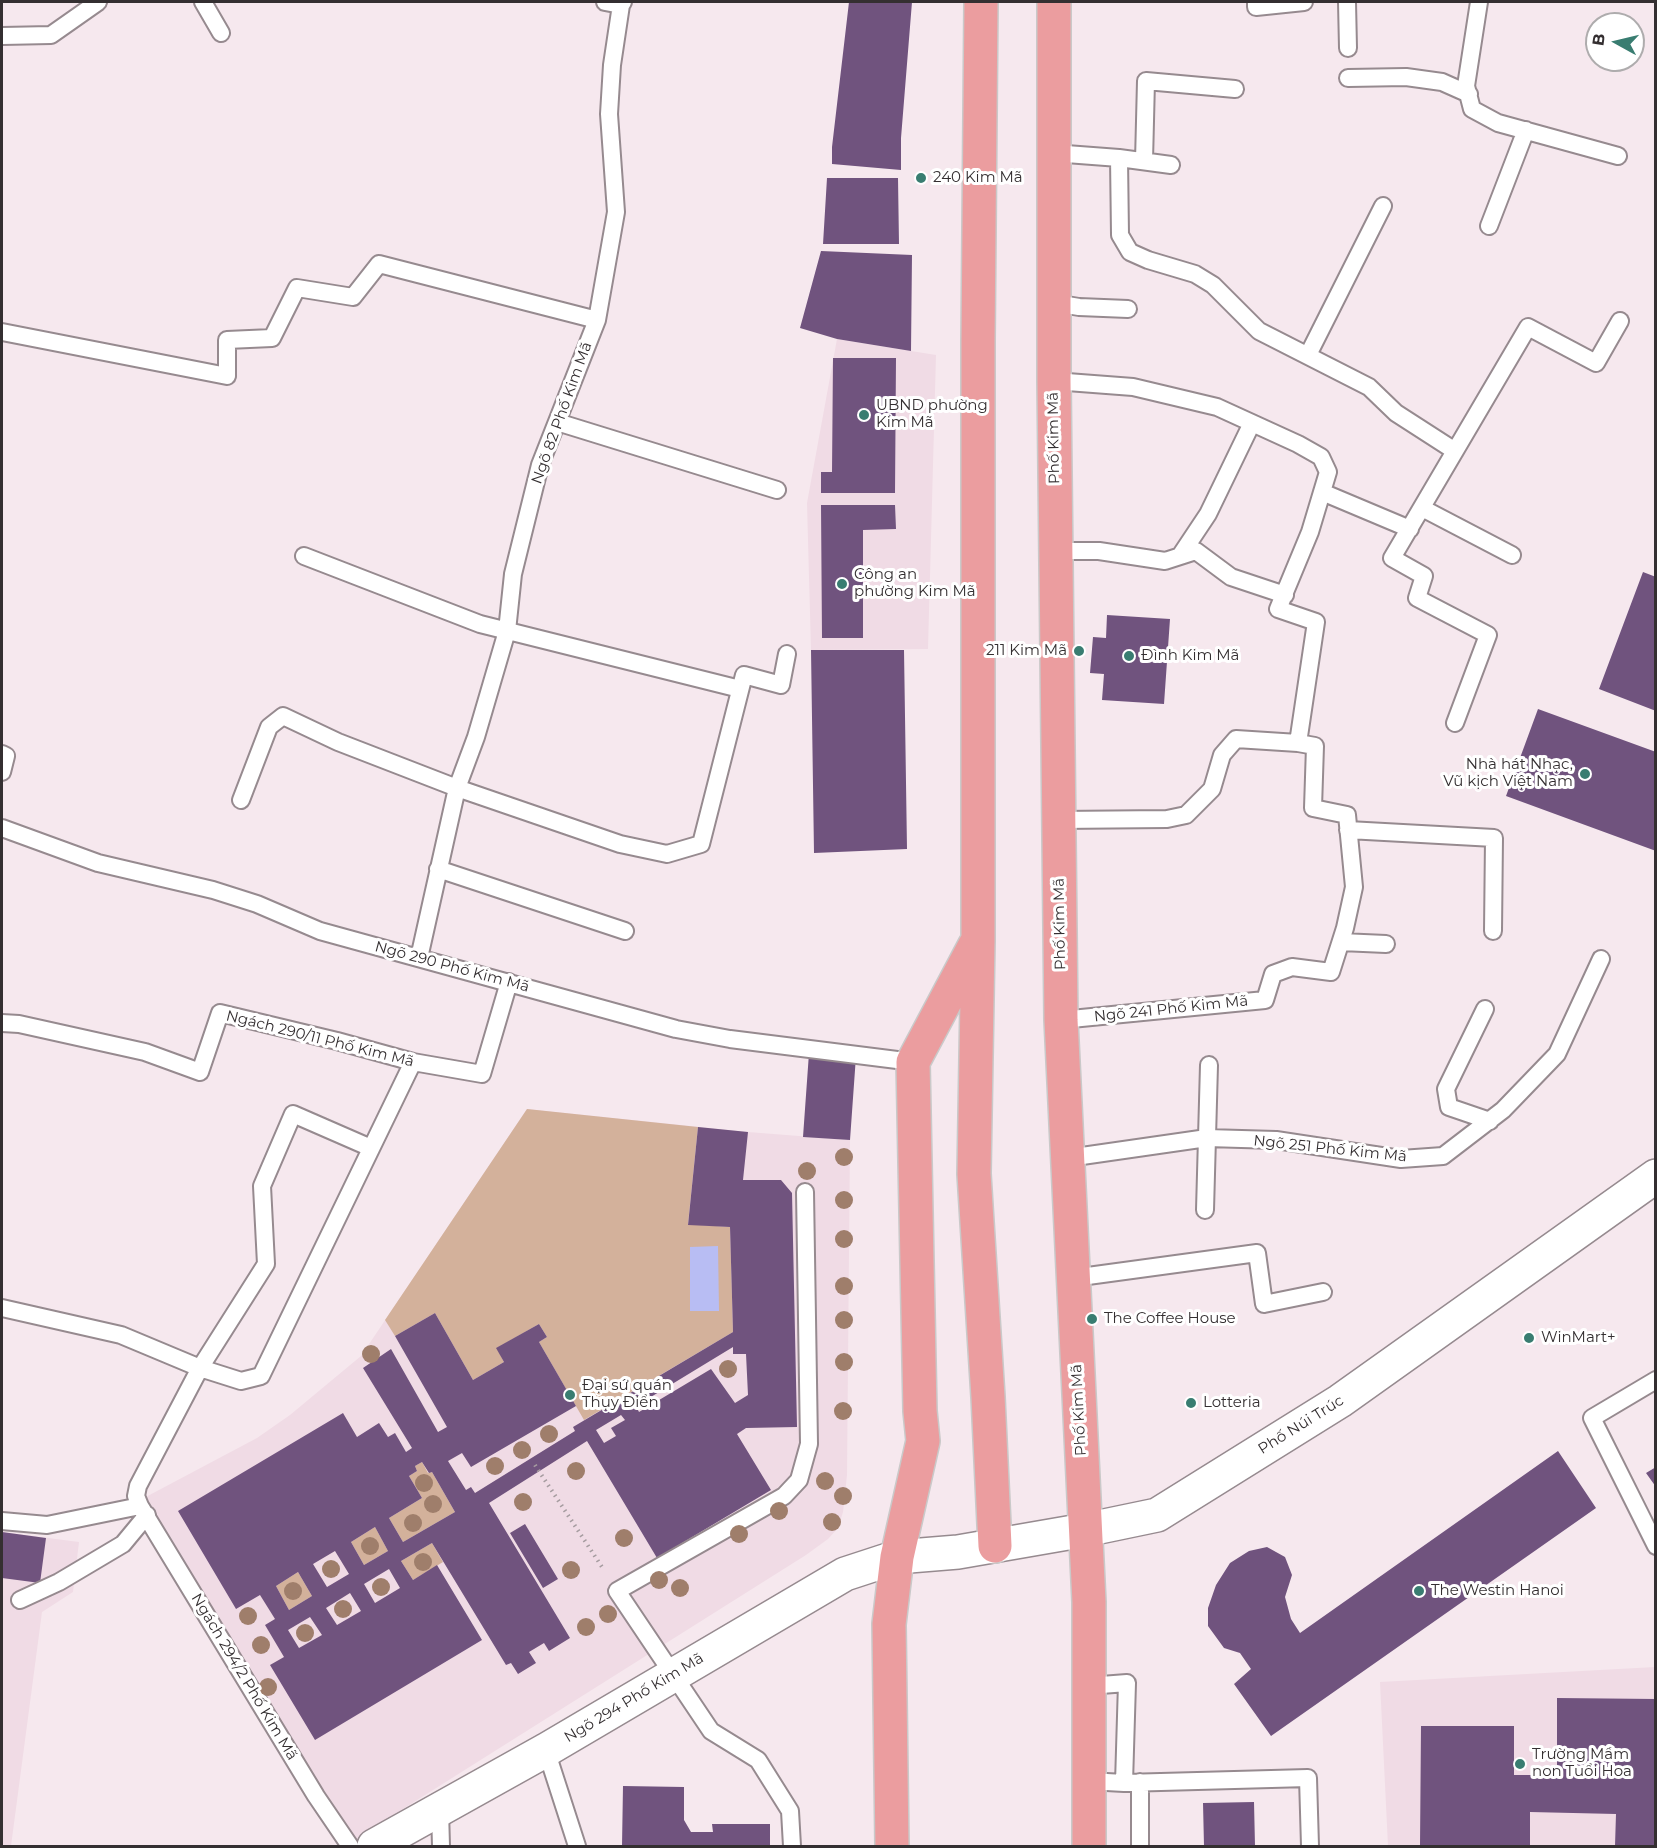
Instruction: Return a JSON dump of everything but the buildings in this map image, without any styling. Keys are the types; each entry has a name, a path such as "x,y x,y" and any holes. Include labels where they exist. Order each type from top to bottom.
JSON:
{"main road":[{"path":"981,2 978,341 978,941 974,1174 995,1546"},
{"name":"Phố Kim Mã","path":"1054,2 1054,381 1061,1020 1089,1602 1089,1846"},
{"path":"892,1846 889,1624 897,1557 923,1441 920,1411 913,1062 978,941"}],"street":[{"name":"Phố Núi Trúc","path":"897,1557 958,1552 1157,1515 1340,1401 1656,1176"},
{"name":"Ngõ 294 Phố Kim Mã","path":"374,1846 546,1750 845,1574 897,1557"}],"lane":[{"path":"2,36 51,34 98,2"},
{"path":"203,2 221,33"},
{"path":"1256,2 1256,7 1304,2"},
{"path":"1347,2 1348,48"},
{"path":"1479,2 1466,86 1472,109 1498,123 1618,156"},
{"name":"Ngõ 82 Phố Kim Mã","path":"419,958 457,788 476,737 507,631 513,574 540,465 597,320 616,212 609,114 616,3"},
{"path":"1348,78 1406,77 1442,82 1468,94"},
{"path":"1144,161 1146,81 1234,89"},
{"path":"1489,226 1526,130"},
{"path":"1053,153 1171,165"},
{"path":"1119,158 1120,235 1130,252 1148,260 1195,274 1213,285 1259,331 1369,387 1396,413 1455,451"},
{"path":"1308,355 1383,206"},
{"path":"2,332 227,376 226,340 272,338 297,288 353,297 379,264 597,320"},
{"path":"1054,303 1079,307 1128,309"},
{"path":"1455,723 1488,635 1417,598 1424,576 1392,558 1528,327 1596,363 1620,321"},
{"path":"1054,381 1133,387 1217,408 1298,444 1321,457 1328,472 1310,532 1278,609 1316,621 1298,744"},
{"path":"557,422 777,490"},
{"path":"1180,556 1208,514 1252,423"},
{"path":"1322,492 1410,529"},
{"path":"1422,508 1512,555"},
{"path":"1056,551 1099,551 1165,561 1196,551 1231,577 1285,595"},
{"path":"304,556 480,624 740,689"},
{"path":"241,800 269,727 283,716 338,742 457,788 620,844 667,854 701,844 744,675 781,685 787,654"},
{"path":"1058,820 1167,819 1186,815 1212,789 1221,755 1236,739 1315,747 1313,808 1347,815 1354,887 1341,942 1386,944"},
{"path":"2,754 6,756 2,772"},
{"name":"Ngõ 290 Phố Kim Mã","path":"2,828 98,863 213,890 256,904 320,931 676,1029 730,1039 913,1062"},
{"path":"1348,830 1494,838 1493,931"},
{"path":"438,869 625,932"},
{"name":"Ngõ 241 Phố Kim Mã","path":"1061,1020 1265,999 1273,974 1292,967 1331,972 1341,942"},
{"name":"Ngõ 251 Phố Kim Mã","path":"1068,1158 1207,1138 1276,1140 1401,1159 1443,1156 1503,1110 1557,1054 1601,959"},
{"name":"Ngách 290/11 Phố Kim Mã","path":"2,1023 20,1023 145,1052 200,1072 220,1012 413,1062 482,1074 509,982"},
{"path":"1485,1009 1446,1089 1449,1107 1490,1121"},
{"path":"2,1308 121,1335 200,1368 242,1381 261,1376 413,1062"},
{"path":"1205,1210 1209,1065"},
{"path":"144,1511 136,1496 138,1486 200,1368 266,1264 262,1186 293,1113 371,1148"},
{"path":"792,1846 790,1811 759,1760 711,1731 617,1591 784,1496 799,1480 809,1444 805,1192"},
{"path":"1073,1278 1257,1253 1264,1304 1323,1292"},
{"path":"1656,1380 1592,1418 1656,1546"},
{"path":"2,1521 47,1525 144,1511"},
{"path":"20,1600 59,1582 123,1544 144,1511"},
{"name":"Ngách 294/2 Phố Kim Mã","path":"144,1511 316,1796 350,1846"},
{"path":"1088,1686 1127,1683 1132,1783 1140,1846"},
{"path":"546,1750 577,1846"},
{"path":"1089,1781 1132,1783 1308,1778 1310,1846"},
{"path":"440,1810 441,1846"}],"path":[{"path":"535,1465 617,1591"}],"shaded area":[{"path":"837,339 936,355 928,649 811,650 807,503"},
{"path":"527,1109 850,1140 847,1475 843,1512 838,1528 828,1539 806,1555 352,1841 142,1499 257,1438 290,1415 361,1356"},
{"path":"527,1109 698,1127 688,1224 730,1227 733,1332 584,1420 539,1342 547,1337 539,1324 497,1348 504,1362 473,1380 435,1313 395,1336 385,1320"},
{"path":"422,1462 428,1473 432,1472 455,1512 403,1542 389,1518 422,1498 409,1476 417,1471 415,1466"},
{"path":"375,1527 388,1551 364,1565 351,1542"},
{"path":"2,1532 79,1542 73,1592 42,1612 11,1846 2,1846"},
{"path":"432,1543 443,1562 413,1580 401,1561"},
{"path":"298,1572 312,1596 289,1610 276,1586"},
{"name":"Trường Mầm non Tuổi Hoa","path":"1655,1667 1655,1846 1388,1846 1380,1682"}],"water":[{"path":"718,1246 719,1311 690,1311 690,1247"}],"place":[{"name":"240 Kim Mã","path":"921,178"},
{"name":"UBND phường Kim Mã","path":"864,415"},
{"name":"Công an phường Kim Mã","path":"842,584"},
{"name":"211 Kim Mã","path":"1079,651"},
{"name":"Đình Kim Mã","path":"1129,656"},
{"name":"Nhà hát Nhạc, Vũ kịch Việt Nam","path":"1585,774"},
{"name":"The Coffee House","path":"1092,1319"},
{"name":"WinMart+","path":"1529,1338"},
{"name":"Đại sứ quán Thụy Điển","path":"570,1395"},
{"name":"Lotteria","path":"1191,1403"},
{"name":"The Westin Hanoi","path":"1419,1591"},
{"name":"Trường Mầm non Tuổi Hoa","path":"1520,1764"}]}
